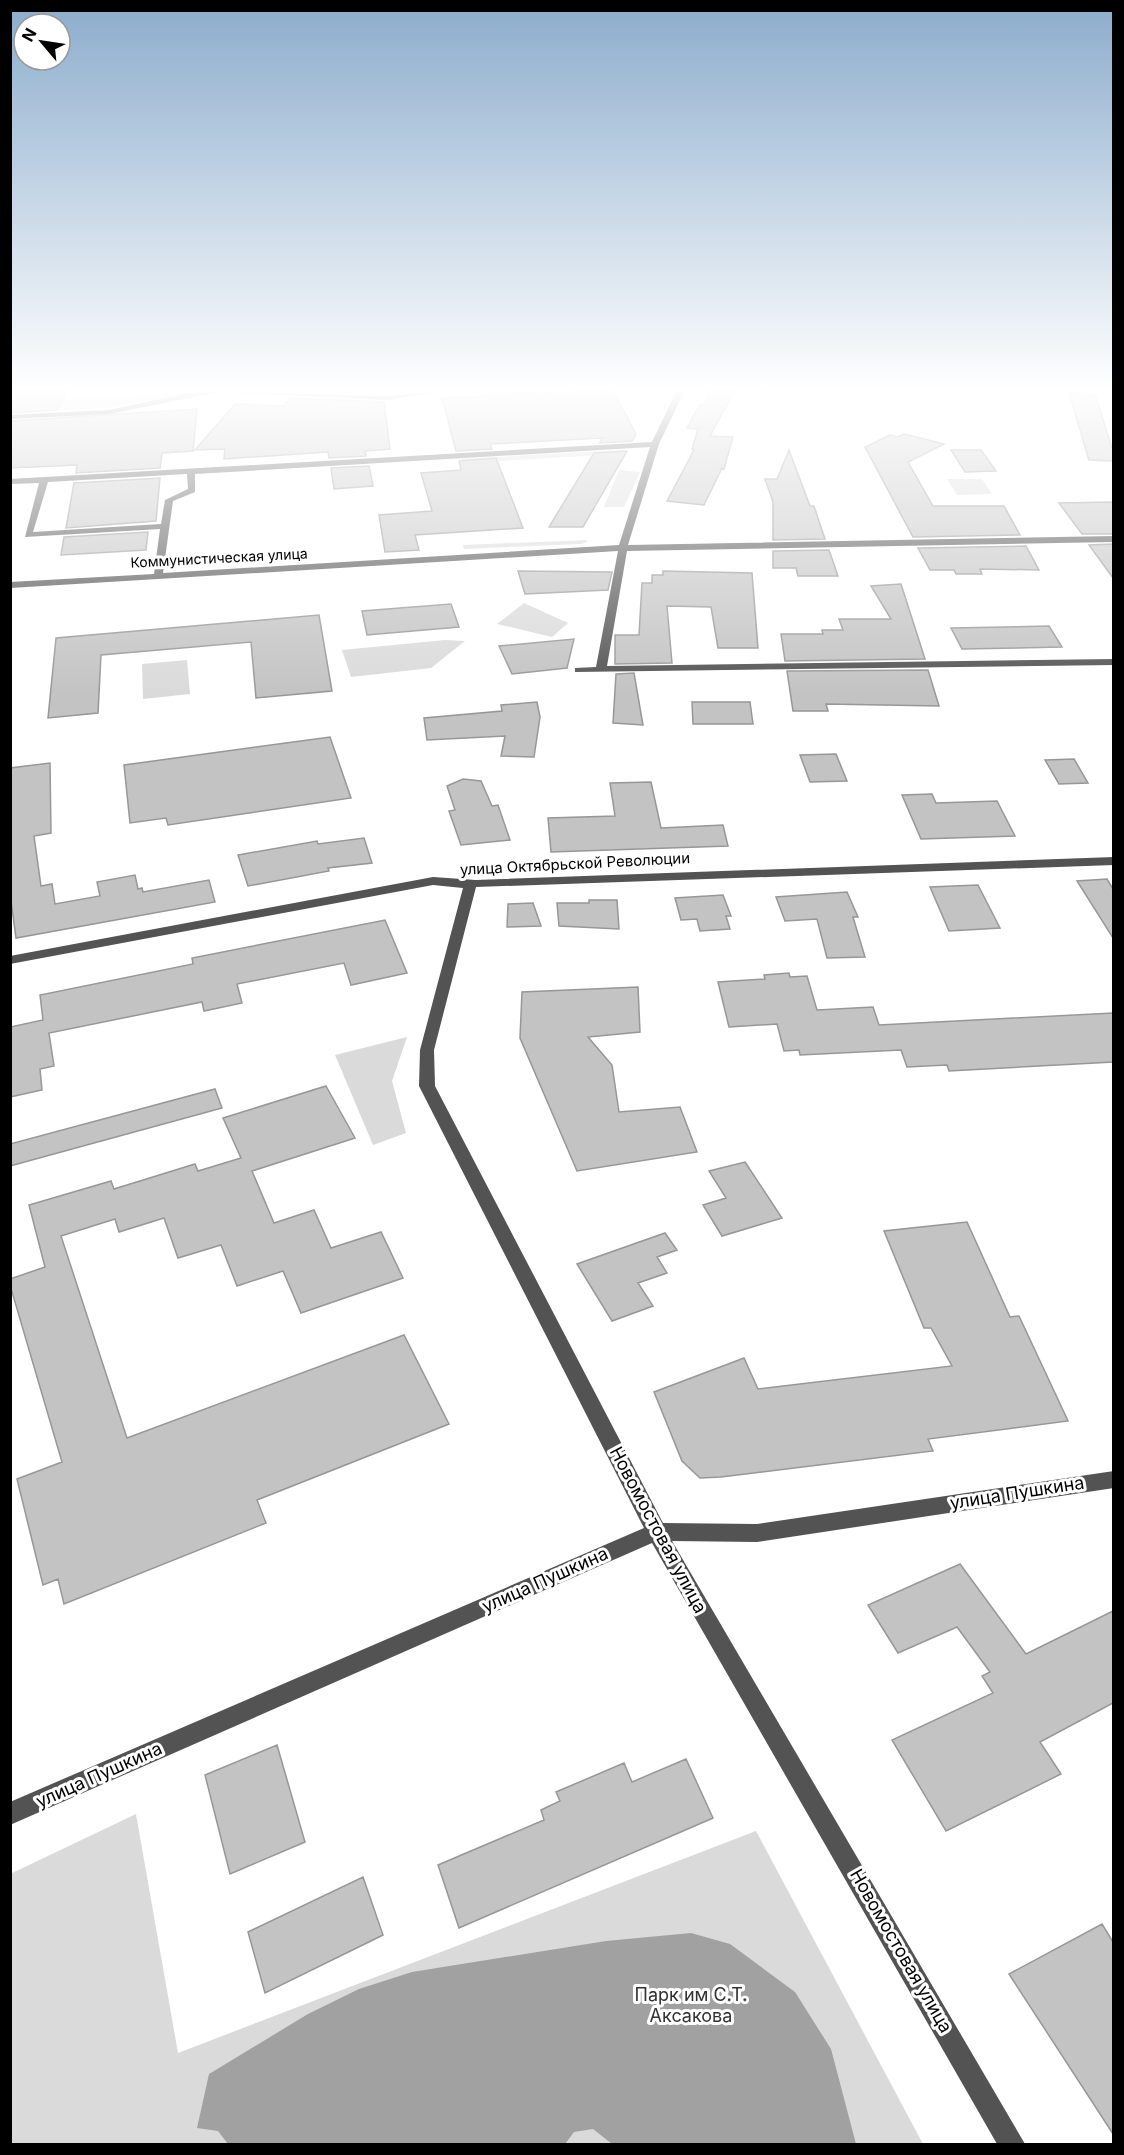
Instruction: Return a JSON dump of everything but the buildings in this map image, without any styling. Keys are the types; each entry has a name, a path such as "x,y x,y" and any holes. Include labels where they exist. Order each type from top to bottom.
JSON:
{"street":[{"path":"40,493 28,535 165,526"},
{"path":"158,576 169,500 186,493"},
{"path":"601,670 623,548 640,493"},
{"name":"Коммунистическая улица","path":"10,585 623,548 1113,539"},
{"path":"579,670 1113,662"},
{"name":"улица Октябрьской Революции","path":"10,970 471,882 1113,861"},
{"path":"10,960 433,881 471,882"},
{"name":"Новомостовая улица","path":"471,882 430,1039 428,1086 656,1532 1012,2145"},
{"name":"улица Пушкина","path":"10,1814 656,1532 757,1533 1113,1479"}],"green space":[{"path":"610,493 631,493 624,507 604,507"},
{"path":"955,493 992,494 957,495"},
{"path":"587,540 581,544 464,549 463,545"},
{"path":"524,603 568,623 552,637 497,624"},
{"path":"445,640 465,641 431,668 351,677 342,650"},
{"path":"187,660 190,694 143,699 142,664"},
{"path":"407,1037 392,1081 406,1133 373,1145 335,1055"},
{"name":"Парк им С.Т. Аксакова","path":"136,1814 178,2053 756,1831 923,2144 11,2144 10,1874"}],"shaded area":[{"path":"691,1933 730,1944 795,1992 831,2049 856,2144 612,2144 593,2129 574,2132 565,2144 228,2144 218,2131 197,2128 209,2074 308,2014 359,1989 412,1972 606,1941"}]}
